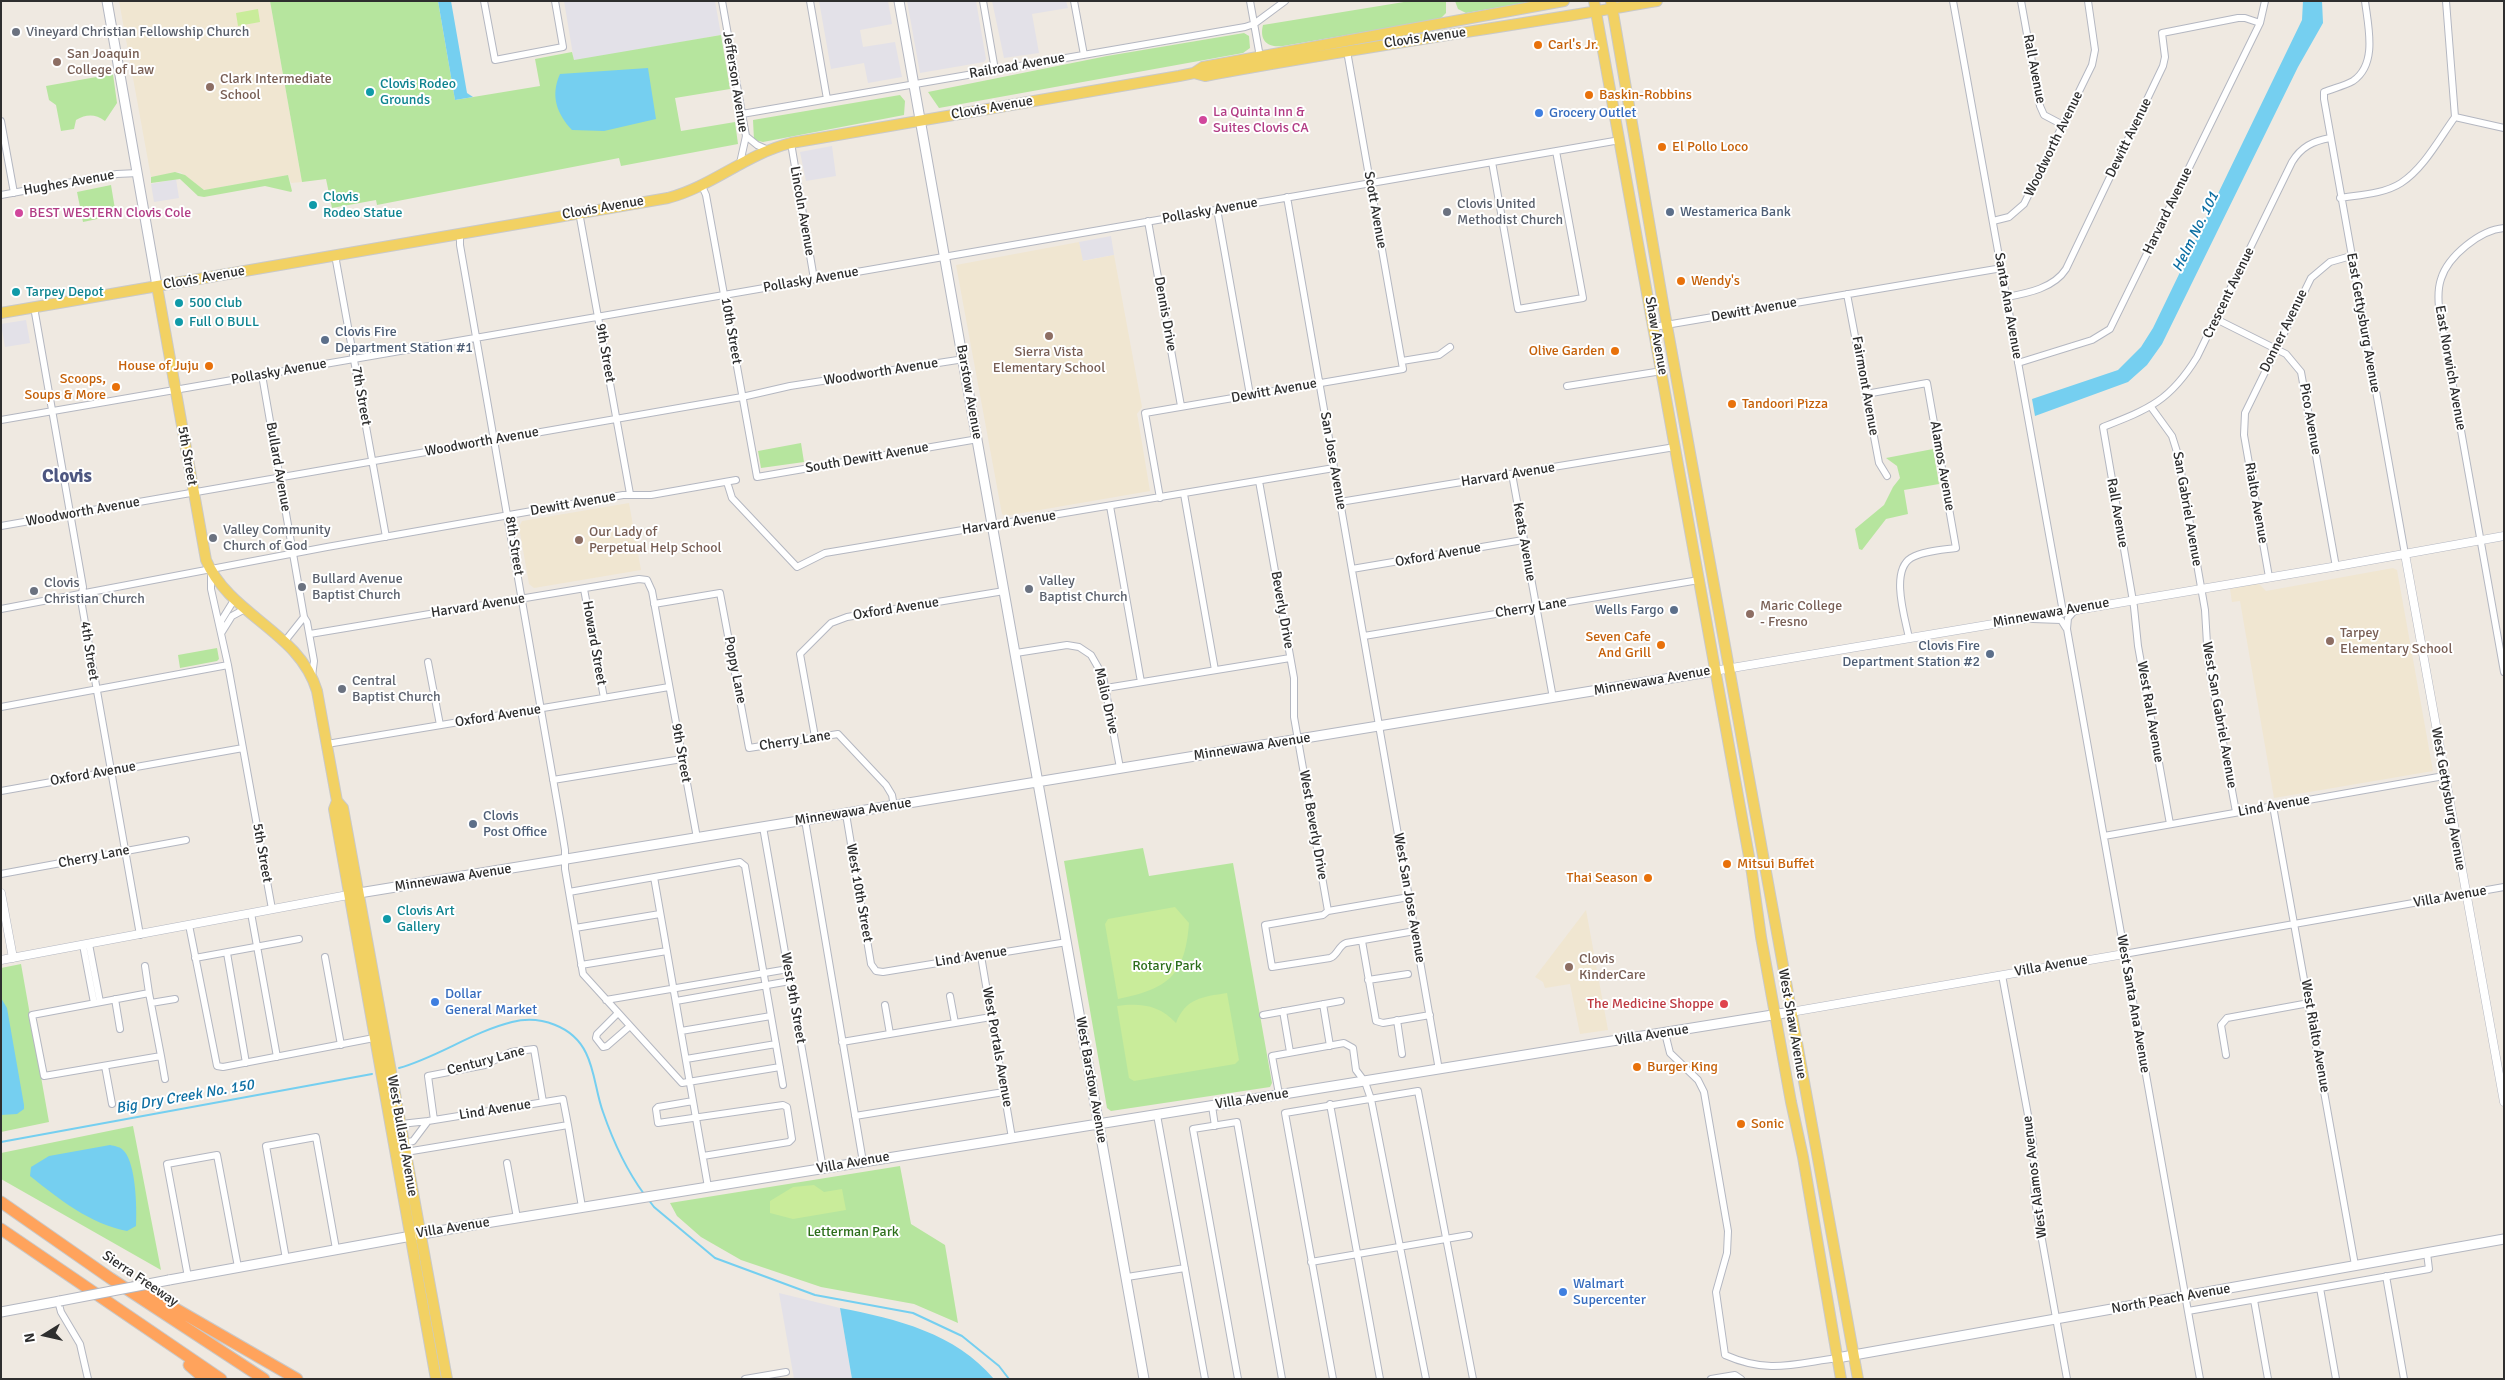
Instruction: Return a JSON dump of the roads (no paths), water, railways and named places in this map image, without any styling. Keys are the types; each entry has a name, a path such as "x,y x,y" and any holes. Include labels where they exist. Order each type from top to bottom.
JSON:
{"highway":[{"name":"Sierra Freeway","path":"1,1202 264,1379"},
{"path":"1,1229 221,1379"},
{"path":"59,1242 297,1379"},
{"path":"156,1336 205,1379"}],"main road":[{"name":"5th Street","path":"107,1 204,551 211,570"},
{"name":"Barstow Avenue","path":"899,1 1039,782"},
{"name":"Clovis Avenue","path":"1194,73 1205,76 1292,55 1329,43 1564,1"},
{"name":"Clovis Avenue","path":"1,313 668,198 702,186 740,163 768,150 791,143 1194,73 1203,67 1347,51 1595,6 1657,1"},
{"name":"Shaw Avenue","path":"1611,5 1687,441 1730,668"},
{"name":"Shaw Avenue","path":"1595,6 1662,371 1714,671"},
{"path":"1347,51 1352,45 1382,40 1412,29"},
{"path":"1607,77 1619,100 1626,133 1633,136"},
{"path":"1620,140 1628,142 1637,196 1644,201"},
{"path":"1662,371 1673,402 1680,436 1687,441"},
{"path":"1675,447 1682,448 1686,469 1693,473"},
{"name":"Bullard Avenue","path":"211,570 234,600 298,654 312,677 337,801 334,809 348,895"},
{"name":"West Shaw Avenue","path":"1730,668 1831,1242 1858,1379"},
{"name":"West Shaw Avenue","path":"1714,671 1747,847 1775,1015 1808,1186 1841,1379"},
{"name":"Minnewawa Avenue","path":"348,895 1714,671"},
{"path":"1732,769 1740,777 1752,835 1759,841"},
{"name":"West Barstow Avenue","path":"1039,782 1144,1379"},
{"name":"Bullard Avenue","path":"337,801 343,808 359,894"},
{"path":"1747,847 1755,850 1764,899 1771,906"},
{"name":"West Bullard Avenue","path":"359,894 405,1148 427,1330 436,1379"},
{"name":"West Bullard Avenue","path":"348,895 374,1038 447,1379"},
{"path":"355,933 364,951 368,975 375,981"},
{"name":"Villa Avenue","path":"1,1312 415,1234 1791,1012"},
{"path":"374,1038 380,1043 384,1065 394,1091"},
{"path":"1808,1186 1816,1193 1824,1236 1831,1242"},
{"name":"North Peach Avenue","path":"1837,1358 2504,1239"},
{"path":"427,1330 438,1360 442,1379"}],"street":[{"path":"484,1 495,60 564,48 555,1"},
{"name":"Jefferson Avenue","path":"722,1 746,136 740,163"},
{"path":"810,1 828,99"},
{"path":"983,1 995,70"},
{"path":"1074,1 1084,55"},
{"path":"1250,1 1262,61"},
{"name":"Railroad Avenue","path":"742,114 1254,24 1284,1"},
{"name":"Santa Ana Avenue","path":"1953,1 2063,612"},
{"name":"Rall Avenue","path":"2021,1 2040,106 2044,115 2063,125"},
{"name":"Woodworth Avenue","path":"1993,221 2009,217 2024,204 2092,64 2096,50 2088,1"},
{"name":"East Gettysburg Avenue","path":"2365,1 2370,47 2366,65 2354,80 2324,92 2340,198 2405,554"},
{"path":"2340,198 2400,184 2420,166 2455,116 2446,1"},
{"name":"Harvard Avenue","path":"2018,363 2092,340 2110,329 2260,23 2266,2"},
{"name":"Dewitt Avenue","path":"2007,297 2047,286 2055,282 2066,269 2162,71 2165,57 2162,33 2238,18 2245,18 2260,23"},
{"name":"Scott Avenue","path":"1347,51 1402,365"},
{"path":"2455,116 2504,128"},
{"path":"1,121 14,193"},
{"path":"746,136 752,143 768,150"},
{"name":"Crescent Avenue","path":"2103,427 2126,420 2151,407 2171,392 2189,370 2296,156 2309,144 2330,138"},
{"name":"Pollasky Avenue","path":"1,420 1620,140"},
{"name":"Lincoln Avenue","path":"791,143 814,279"},
{"path":"1492,162 1518,309 1583,298 1556,151"},
{"name":"Hughes Avenue","path":"1,195 123,173 138,173"},
{"name":"10th Street","path":"702,186 706,195 757,477"},
{"name":"San Jose Avenue","path":"1287,197 1379,726"},
{"path":"1217,209 1250,395"},
{"name":"9th Street","path":"580,212 630,494"},
{"name":"Dennis Drive","path":"1148,221 1181,406"},
{"name":"East Norwich Avenue","path":"2504,228 2485,234 2457,254 2446,268 2438,292 2438,307 2504,672"},
{"name":"8th Street","path":"460,234 460,245 509,516 521,599 553,780 568,892 581,965"},
{"name":"7th Street","path":"335,255 386,537"},
{"name":"Donner Avenue","path":"2243,428 2247,407 2311,278 2330,262 2351,256"},
{"name":"Dewitt Avenue","path":"1654,328 2002,268"},
{"name":"Fairmont Avenue","path":"1847,294 1879,463 1887,476"},
{"name":"4th Street","path":"34,307 83,587 82,594 96,689 140,934"},
{"name":"Pico Avenue","path":"2216,319 2292,359 2303,379 2336,566"},
{"name":"Dewitt Avenue","path":"1160,498 1145,413 1320,383 1439,355 1450,347"},
{"name":"Woodworth Avenue","path":"1,526 742,397 790,386 964,359"},
{"path":"1568,386 1662,371"},
{"name":"Bullard Avenue","path":"262,375 304,617 310,634 314,661 312,677"},
{"name":"Alamos Avenue","path":"1866,394 1927,384 1956,548 1917,555 1905,562 1900,573 1909,638"},
{"name":"San Gabriel Avenue","path":"2151,407 2167,428 2176,446 2201,588"},
{"name":"Rall Avenue","path":"2103,427 2133,600"},
{"name":"Rialto Avenue","path":"2243,428 2269,577"},
{"name":"South Dewitt Avenue","path":"757,477 978,439"},
{"name":"Harvard Avenue","path":"1340,502 1675,447"},
{"name":"Harvard Avenue","path":"727,482 732,498 797,567 825,553 1334,468"},
{"name":"Keats Avenue","path":"1512,474 1553,698"},
{"name":"Dewitt Avenue","path":"293,554 630,494 651,495 736,480"},
{"name":"Beverly Drive","path":"1258,481 1294,678 1294,717 1297,739"},
{"path":"1184,494 1215,670"},
{"path":"1110,506 1141,682"},
{"name":"Minnewawa Avenue","path":"1714,671 2504,536"},
{"name":"Oxford Avenue","path":"1352,569 1524,540"},
{"path":"1,609 293,554"},
{"name":"West Gettysburg Avenue","path":"2405,554 2504,1102"},
{"name":"5th Street","path":"211,570 211,589 228,665 272,909"},
{"name":"Harvard Avenue","path":"310,634 647,580"},
{"name":"9th Street","path":"647,580 654,604 697,838"},
{"name":"Cherry Lane","path":"1364,636 1698,580"},
{"name":"West San Gabriel Avenue","path":"2201,588 2205,610 2208,661 2236,812"},
{"name":"Howard Street","path":"584,589 604,698"},
{"name":"Oxford Avenue","path":"814,737 800,654 831,623 847,617 1004,591"},
{"name":"Poppy Lane","path":"654,604 720,593 749,748"},
{"path":"221,633 221,621 234,600"},
{"name":"West Rall Avenue","path":"2133,600 2138,646 2170,824"},
{"path":"221,633 232,616 245,609"},
{"path":"2067,629 2068,618 2075,610"},
{"path":"285,642 304,617"},
{"path":"2027,618 2046,621 2060,620 2067,629"},
{"name":"West Santa Ana Avenue","path":"2067,629 2200,1379"},
{"name":"Malio Drive","path":"1016,653 1067,644 1079,647 1097,661 1106,688 1120,768"},
{"path":"1106,688 1290,658"},
{"path":"428,662 440,725"},
{"path":"1,707 228,665"},
{"name":"Oxford Avenue","path":"327,744 669,687"},
{"name":"West San Jose Avenue","path":"1379,726 1440,1070"},
{"name":"Cherry Lane","path":"749,748 838,734 886,785 892,795 894,806"},
{"name":"West Beverly Drive","path":"1297,739 1328,911"},
{"name":"Oxford Avenue","path":"1,791 243,748"},
{"path":"553,780 682,759"},
{"name":"Lind Avenue","path":"2104,836 2444,776"},
{"name":"West Rialto Avenue","path":"2273,806 2355,1266"},
{"name":"West 10th Street","path":"846,814 872,964 876,971"},
{"path":"804,820 864,1162"},
{"name":"West 9th Street","path":"763,827 823,1169"},
{"name":"Cherry Lane","path":"1,874 186,840"},
{"path":"568,892 740,862 745,866 783,1085"},
{"path":"654,877 708,1187"},
{"name":"Villa Avenue","path":"1791,1012 2504,887"},
{"path":"1,893 13,958"},
{"name":"Minnewawa Avenue","path":"1,960 348,895"},
{"path":"1409,897 1328,911 1323,915 1266,925 1272,967 1330,958 1337,954 1343,944 1415,931"},
{"path":"251,913 277,1057"},
{"path":"574,928 660,914"},
{"path":"189,925 214,1060 217,1066 223,1067 246,1063 374,1038"},
{"path":"195,958 299,939"},
{"path":"1362,940 1376,1021 1383,1023 1430,1015"},
{"name":"Lind Avenue","path":"876,971 883,972 1067,942"},
{"path":"86,944 97,1003"},
{"path":"666,951 581,965 583,974 682,1083 780,1067"},
{"path":"227,953 246,1063"},
{"name":"West Portals Avenue","path":"981,956 1012,1138"},
{"path":"325,957 341,1044"},
{"path":"145,966 165,1079"},
{"path":"606,1000 788,969"},
{"path":"1368,980 1408,974"},
{"name":"West Alamos Avenue","path":"2002,975 2034,1151 2035,1201 2066,1379"},
{"path":"676,1001 790,981"},
{"path":"149,992 32,1015 44,1076 161,1056"},
{"path":"950,996 955,1023"},
{"path":"151,1003 175,998"},
{"path":"115,999 120,1029"},
{"path":"1263,1015 1341,1002"},
{"path":"2226,1055 2222,1025 2227,1018 2309,1003"},
{"path":"1323,1004 1330,1046"},
{"path":"885,1005 890,1034"},
{"path":"1283,1011 1290,1052"},
{"path":"618,1013 596,1034 596,1038 603,1047 607,1046 630,1026"},
{"path":"681,1031 771,1016"},
{"path":"842,1042 991,1017"},
{"path":"1397,1020 1402,1054"},
{"path":"1665,1033 1670,1054 1698,1080 1706,1102 1728,1231 1727,1254 1716,1292 1725,1355 1748,1364 1770,1368 1837,1358"},
{"path":"1279,1094 1272,1056 1344,1043 1354,1048 1356,1070 1365,1082 1371,1099 1426,1379"},
{"path":"686,1059 776,1044"},
{"name":"Century Lane","path":"431,1120 428,1076 491,1063 511,1052 534,1049 543,1102"},
{"path":"105,1066 112,1104"},
{"path":"1333,1379 1285,1113 1330,1104 1418,1091 1448,1238 1473,1379"},
{"path":"855,1116 1004,1092"},
{"name":"Lind Avenue","path":"401,1124 562,1099 568,1126"},
{"path":"693,1101 658,1107 658,1123 696,1119 782,1105 787,1107 792,1139 789,1142 703,1156"},
{"path":"1330,1104 1380,1379"},
{"path":"1212,1106 1215,1126"},
{"path":"1157,1115 1205,1379"},
{"path":"405,1148 431,1120"},
{"path":"1238,1379 1193,1130 1237,1122 1282,1379"},
{"path":"405,1148 568,1126 582,1207"},
{"path":"286,1259 266,1146 316,1137 336,1249"},
{"path":"188,1277 167,1164 217,1155 238,1267"},
{"path":"507,1163 517,1218"},
{"path":"1311,1262 1469,1235"},
{"path":"2188,1311 2429,1268 2427,1253"},
{"path":"1127,1277 1185,1268"},
{"path":"2386,1276 2404,1379"},
{"path":"2320,1288 2336,1379"},
{"path":"2254,1300 2268,1379"},
{"path":"59,1301 61,1312 80,1344 88,1379"},
{"path":"745,1379 770,1377 786,1372"},
{"path":"1711,1379 1735,1375 1741,1378"}],"water":[{"path":"438,1 451,1 467,93 473,97 455,100"},
{"path":"2303,1 2322,1 2323,23 2298,67 2162,344 2147,365 2128,382 2035,416 2032,399 2118,370 2141,347 2153,328 2302,20"},
{"path":"648,68 656,119 604,131 572,130 562,118 555,97 560,74"},
{"path":"1,998 7,1008 24,1105 24,1109 17,1114 1,1115"},
{"path":"110,1145 124,1151 128,1157 133,1176 136,1198 136,1226 127,1231 113,1228 88,1217 64,1202 30,1176 31,1167 49,1156"},
{"path":"840,1308 883,1317 924,1330 962,1350 979,1363 994,1379 852,1379"}],"waterway":[{"name":"Big Dry Creek No. 150","path":"399,1068 427,1058 497,1026 512,1022 534,1020 564,1029 573,1036 586,1053 611,1133 625,1164 644,1194"},
{"name":"Big Dry Creek No. 150","path":"1,1142 372,1074"},
{"name":"Big Dry Creek No. 150","path":"648,1199 654,1207 715,1258 815,1295 913,1313 962,1336 999,1366 1009,1379"}],"place":[{"name":"Vineyard Christian Fellowship Church","path":"16,32"},
{"name":"Carl's Jr.","path":"1538,45"},
{"name":"San Joaquin College of Law","path":"57,62"},
{"name":"Clark Intermediate School","path":"210,87"},
{"name":"Clovis Rodeo Grounds","path":"370,92"},
{"name":"Baskin-Robbins","path":"1589,95"},
{"name":"Grocery Outlet","path":"1539,113"},
{"name":"La Quinta Inn & Suites Clovis CA","path":"1203,120"},
{"name":"El Pollo Loco","path":"1662,147"},
{"name":"Clovis Rodeo Statue","path":"313,205"},
{"name":"Clovis United Methodist Church","path":"1447,212"},
{"name":"Westamerica Bank","path":"1670,212"},
{"name":"BEST WESTERN Clovis Cole","path":"19,213"},
{"name":"Wendy's","path":"1681,281"},
{"name":"Tarpey Depot","path":"16,292"},
{"name":"500 Club","path":"179,303"},
{"name":"Full O BULL","path":"179,322"},
{"name":"Sierra Vista Elementary School","path":"1049,336"},
{"name":"Clovis Fire Department Station #1","path":"325,340"},
{"name":"Olive Garden","path":"1615,351"},
{"name":"House of Juju","path":"209,366"},
{"name":"Scoops, Soups & More","path":"116,387"},
{"name":"Tandoori Pizza","path":"1732,404"},
{"name":"Valley Community Church of God","path":"213,538"},
{"name":"Our Lady of Perpetual Help School","path":"579,540"},
{"name":"Bullard Avenue Baptist Church","path":"302,587"},
{"name":"Valley Baptist Church","path":"1029,589"},
{"name":"Clovis Christian Church","path":"34,591"},
{"name":"Wells Fargo","path":"1674,610"},
{"name":"Maric College - Fresno","path":"1750,614"},
{"name":"Tarpey Elementary School","path":"2330,641"},
{"name":"Seven Cafe And Grill","path":"1661,645"},
{"name":"Clovis Fire Department Station #2","path":"1990,654"},
{"name":"Central Baptist Church","path":"342,689"},
{"name":"Clovis Post Office","path":"473,824"},
{"name":"Mitsui Buffet","path":"1727,864"},
{"name":"Thai Season","path":"1648,878"},
{"name":"Clovis Art Gallery","path":"387,919"},
{"name":"Clovis KinderCare","path":"1569,967"},
{"name":"Dollar General Market","path":"435,1002"},
{"name":"The Medicine Shoppe","path":"1724,1004"},
{"name":"Burger King","path":"1637,1067"},
{"name":"Sonic","path":"1741,1124"},
{"name":"Walmart Supercenter","path":"1563,1292"}],"district":[{"name":"Clovis","path":"67,477"}],"water label":[{"name":"Helm No. 101","path":"2196,232"}],"park label":[{"name":"Rotary Park","path":"1167,966"},
{"name":"Letterman Park","path":"853,1232"}]}
